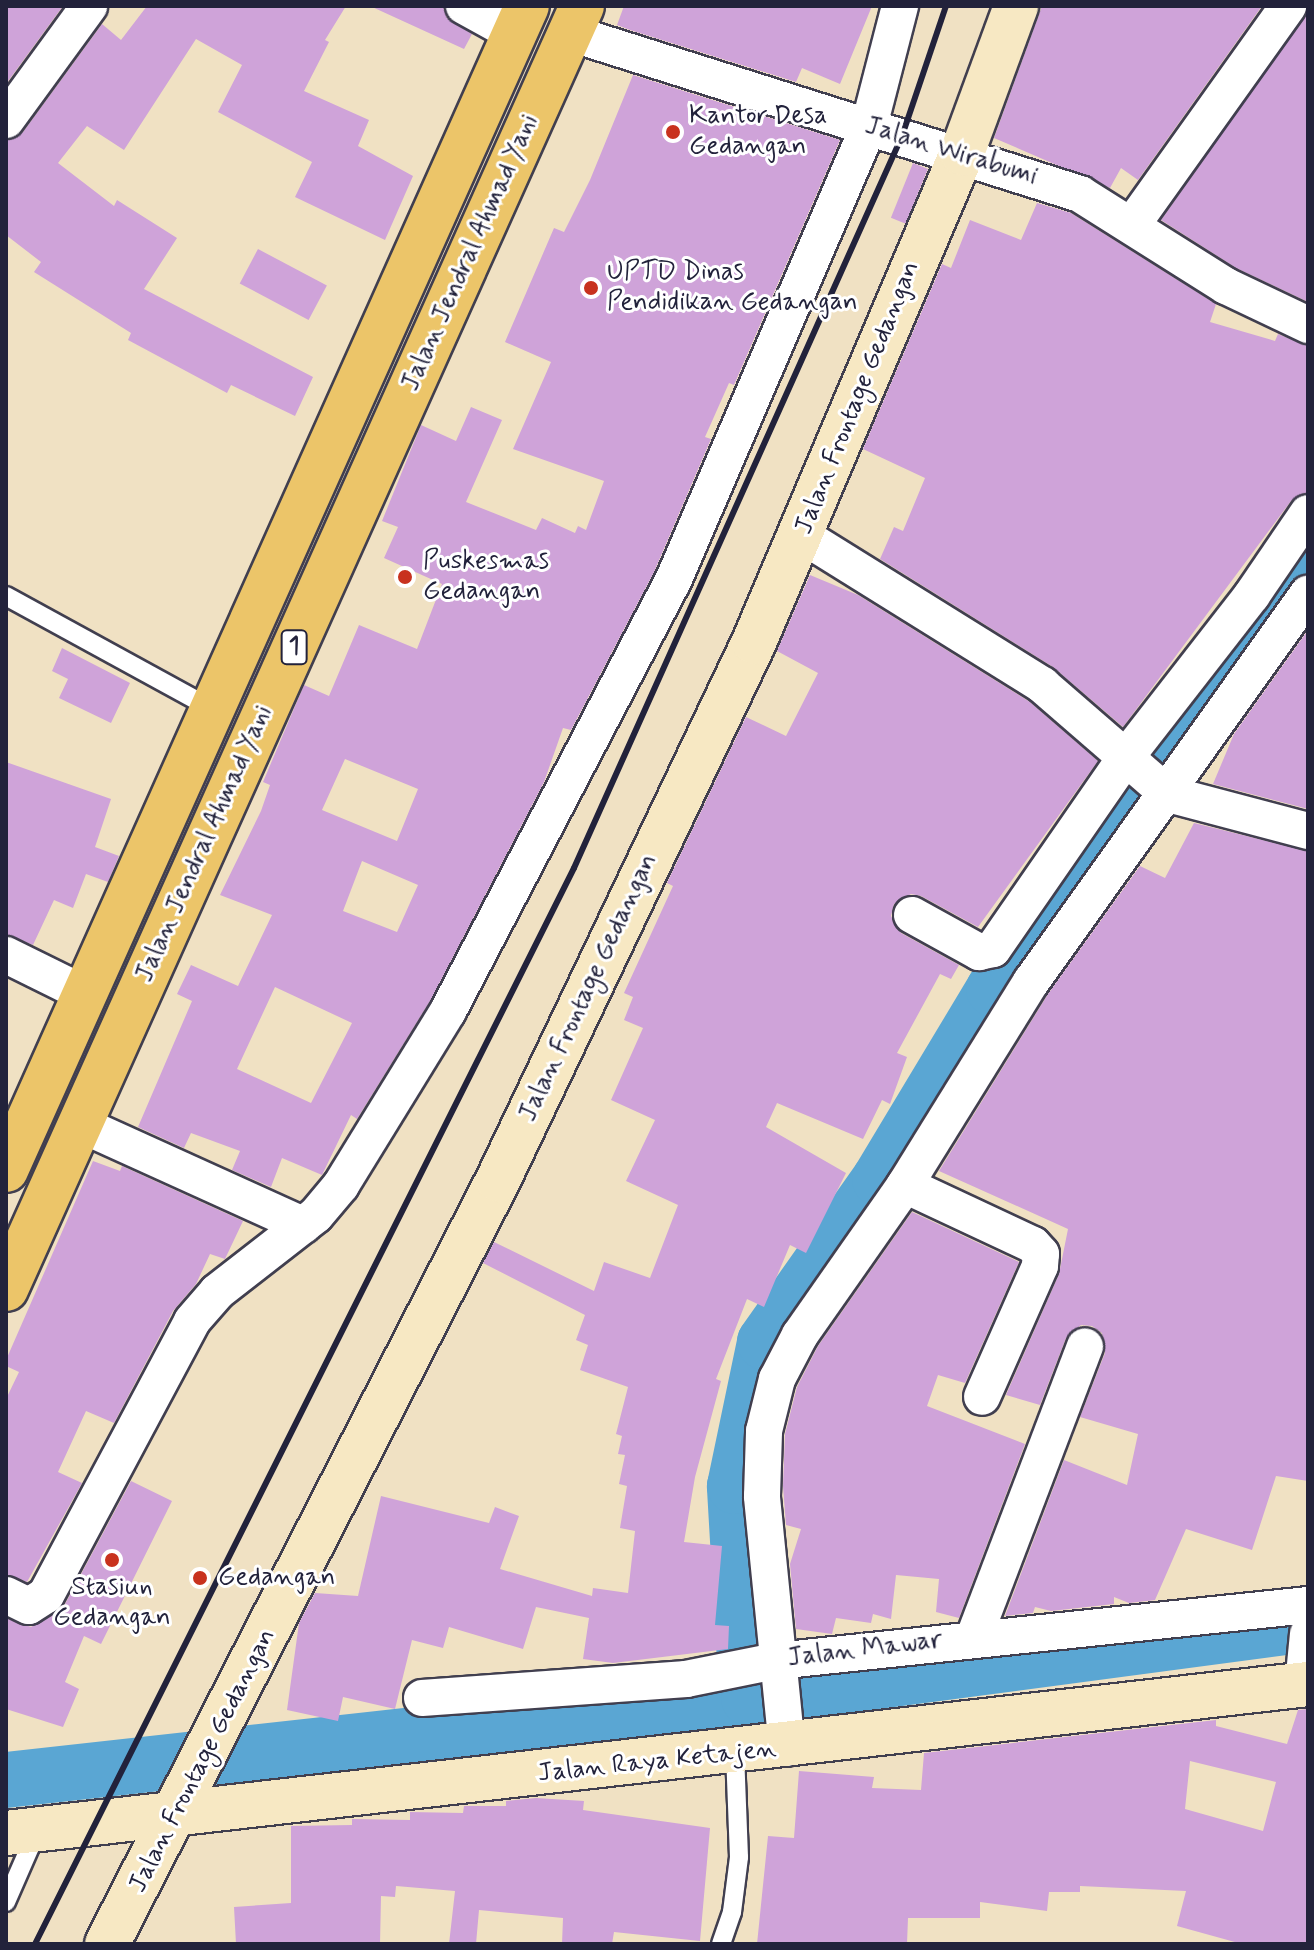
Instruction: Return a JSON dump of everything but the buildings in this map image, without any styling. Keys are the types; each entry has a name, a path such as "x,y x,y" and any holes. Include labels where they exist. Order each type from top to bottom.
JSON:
{"highway":[{"name":"Jalan Jendral Ahmad Yani","path":"6,1289 576,19"},
{"name":"Jalan Jendral Ahmad Yani","path":"6,1170 521,20"}],"street":[{"path":"6,120 89,6"},
{"path":"464,6 521,20"},
{"path":"6,1595 29,1606 46,1595 192,1321 217,1292 303,1225 341,1185 448,1011 605,717 673,581 869,126 900,6"},
{"name":"Jalan Frontage Gedangan","path":"107,1944 194,1782 498,1180 803,536 962,153 1016,6"},
{"path":"1132,225 1288,6"},
{"name":"Jalan Wirabumi","path":"576,19 869,126 962,153 1080,194 1226,286 1308,325"},
{"path":"785,1738 762,1496 764,1431 777,1379 800,1335 905,1185 1031,982 1252,595 1308,513"},
{"path":"803,536 1042,685 1148,777 1308,831"},
{"path":"912,915 979,952 993,949 1308,594"},
{"path":"6,955 85,994"},
{"path":"80,1124 303,1225"},
{"path":"905,1185 1033,1245 1041,1254 1040,1266 982,1397"},
{"path":"974,1637 1085,1346"},
{"name":"Jalan Mawar","path":"422,1698 777,1672 974,1637 1308,1605"},
{"path":"1305,1680 1308,1634"},
{"name":"Jalan Raya Ketajen","path":"22,1831 194,1782 735,1753 785,1738 1305,1680"}],"lane":[{"path":"6,596 212,709"},
{"path":"721,1944 732,1912 739,1857 735,1753"},
{"path":"6,1902 22,1831"}],"waterway":[{"path":"745,1662 735,1486 765,1342 880,1179 994,989 1308,552"},
{"path":"6,1780 749,1698 1308,1624"}],"railway":[{"path":"35,1944 574,868 902,136 946,6"}],"place":[{"name":"Kantor Desa Gedangan","path":"673,132"},
{"name":"UPTD Dinas Pendidikan Gedangan","path":"591,288"},
{"name":"Puskesmas Gedangan","path":"405,577"},
{"name":"Stasiun Gedangan","path":"112,1560"},
{"name":"Gedangan","path":"200,1578"}]}
